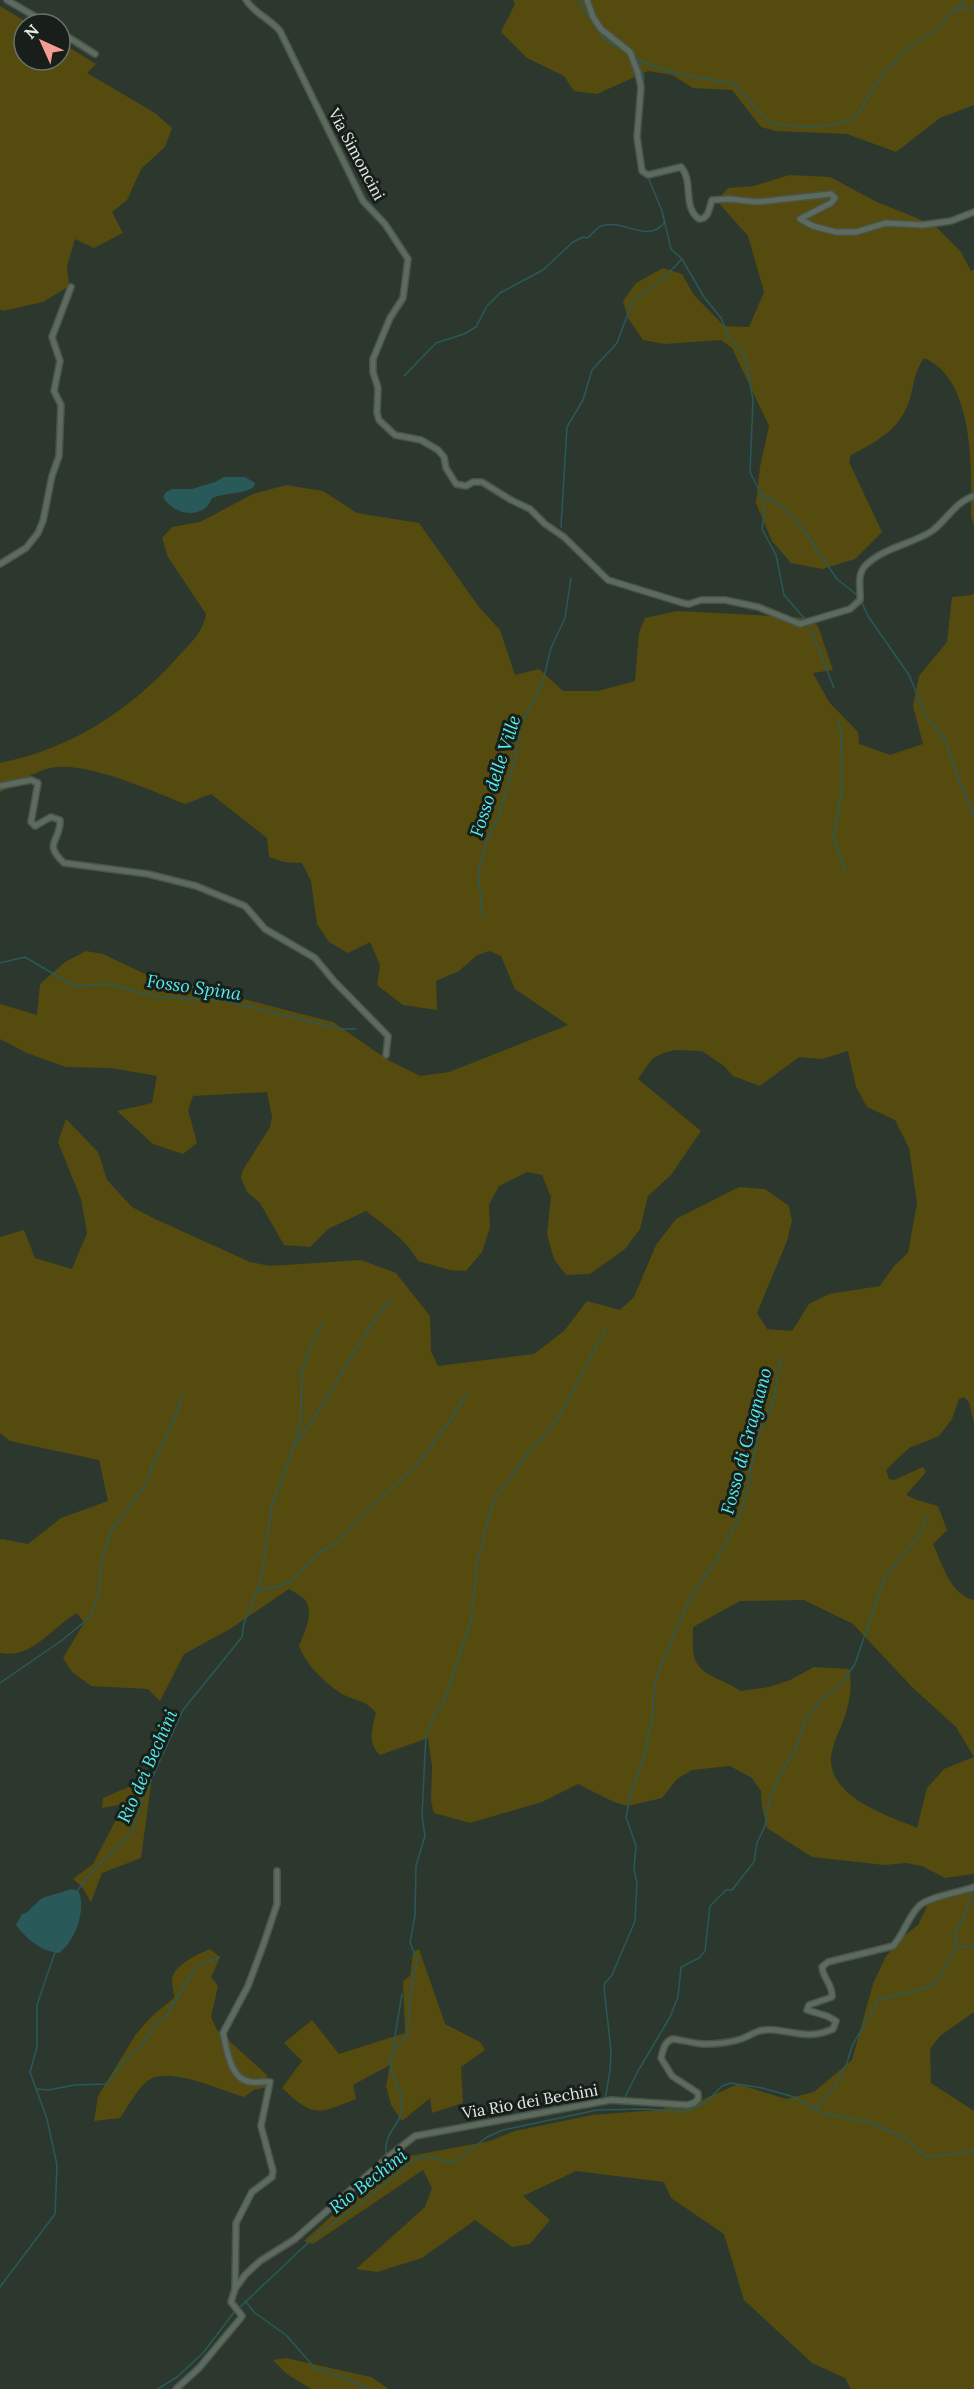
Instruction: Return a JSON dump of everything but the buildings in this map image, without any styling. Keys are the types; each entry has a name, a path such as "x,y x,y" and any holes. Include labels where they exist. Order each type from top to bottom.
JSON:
{"street":[{"path":"7,0 28,12"},
{"name":"Via Simoncini","path":"246,0 252,8 280,31 363,201 385,224 408,257 403,298 390,318 373,359 378,388 376,413 381,423 392,434 421,440 438,450 444,457 446,468 456,484 466,486 473,482 482,482 528,508 564,537 603,577 611,582 644,589 687,604 714,599 748,604 800,624 854,607 860,600 860,578 866,565 880,555 925,535 940,525 962,502 974,496"},
{"path":"587,0 593,17 601,29 630,52 639,73 641,87 637,136 642,171 648,175 681,167 686,172 690,208 699,219 707,215 712,200 757,202 831,194 835,198 831,203 800,219 813,226 836,232 856,232 886,223 922,225 951,221 974,212"},
{"path":"72,40 95,54"},
{"path":"0,564 26,548 38,533 43,521 52,476 59,456 61,435 61,405 54,391 60,361 52,337 71,287"},
{"path":"0,786 31,780 38,783 31,822 35,826 51,817 60,820 52,844 54,853 64,863 157,877 196,886 245,906 265,929 315,958 334,981 388,1036 386,1055"},
{"path":"176,2389 199,2368 242,2316 231,2302 235,2289 236,2223 252,2192 272,2177 273,2171 261,2126 270,2082 248,2082 240,2078 231,2063 223,2033 248,1986 277,1904 277,1871"},
{"name":"Via Rio dei Bechini","path":"235,2289 245,2275 260,2261 295,2239 415,2136 611,2100 687,2106 698,2099 698,2093 672,2076 667,2070 661,2058 664,2047 670,2040 675,2038 685,2043 724,2044 760,2031 808,2036 822,2034 832,2029 836,2021 807,2010 809,2005 832,1997 833,1988 822,1973 822,1967 828,1962 893,1946 924,1902 974,1887"}],"shaded area":[{"path":"513,0 974,0 974,105 940,118 896,152 847,134 776,131 761,127 732,90 693,88 672,75 648,71 597,94 574,91 564,76 527,58 501,32 515,4"},
{"path":"0,6 12,13 12,72 72,72 72,49 96,64 87,73 155,113 172,128 165,147 141,169 127,200 112,212 123,233 94,248 75,239 67,266 69,286 43,302 3,311 0,309"},
{"path":"789,175 830,177 877,202 934,225 961,252 971,271 974,270 974,525 971,516 970,450 961,404 953,385 940,369 924,358 916,374 905,412 893,428 878,440 851,455 849,462 882,532 855,559 822,569 791,563 772,541 756,503 760,467 769,426 732,348 721,340 665,344 643,340 628,318 623,301 636,283 663,268 682,274 694,295 724,326 749,327 764,292 748,236 717,201 728,188 754,186"},
{"path":"286,485 323,491 357,513 419,523 479,607 500,630 515,675 539,669 563,691 598,691 635,681 639,633 645,618 677,611 809,618 818,626 833,670 813,673 829,702 858,732 859,744 890,755 923,744 913,706 919,676 947,642 952,597 974,593 974,1423 969,1402 964,1397 959,1399 952,1419 939,1436 909,1448 886,1470 889,1479 894,1480 923,1467 926,1472 906,1495 938,1506 947,1530 933,1544 953,1585 966,1597 974,1600 974,1757 974,1874 945,1878 922,1866 906,1863 884,1865 812,1857 767,1828 761,1791 752,1778 730,1766 692,1770 677,1779 662,1798 628,1806 614,1802 578,1784 542,1802 470,1823 434,1813 431,1801 432,1766 428,1738 380,1755 372,1740 376,1713 368,1705 344,1695 327,1683 302,1653 299,1646 308,1623 308,1605 304,1599 289,1589 230,1629 184,1654 160,1701 148,1689 91,1686 72,1672 63,1658 84,1623 77,1613 32,1647 12,1654 0,1653 0,1540 28,1544 61,1518 108,1501 99,1460 10,1441 0,1433 0,1237 24,1230 35,1258 72,1269 87,1233 81,1199 58,1142 66,1119 98,1152 107,1180 132,1207 155,1219 250,1262 270,1266 361,1260 396,1273 430,1316 431,1351 438,1366 534,1354 564,1331 587,1301 620,1310 634,1297 656,1245 676,1219 739,1187 765,1189 789,1206 792,1221 787,1241 757,1313 767,1329 792,1331 809,1304 829,1294 880,1286 894,1266 908,1253 917,1203 909,1148 895,1120 867,1107 856,1087 848,1051 822,1059 799,1057 760,1086 733,1076 724,1066 702,1051 675,1050 652,1059 638,1079 701,1131 671,1175 648,1196 640,1229 625,1249 590,1274 566,1275 554,1259 547,1234 551,1197 542,1175 527,1172 499,1186 489,1205 490,1227 482,1252 466,1271 450,1270 418,1261 401,1240 366,1211 328,1229 310,1247 284,1245 260,1203 247,1192 241,1178 243,1170 270,1127 272,1117 267,1092 193,1096 188,1110 197,1143 183,1154 153,1144 117,1111 152,1103 157,1076 111,1068 66,1067 27,1053 0,1039 0,1004 37,1015 40,984 65,962 86,951 103,954 145,974 333,1022 388,1060 420,1076 449,1072 568,1025 515,989 501,956 489,951 476,956 459,971 436,981 437,1010 403,1005 377,985 380,965 370,942 348,953 329,942 317,924 311,881 302,863 284,862 269,857 267,838 211,794 185,804 136,784 97,772 61,767 40,771 0,792 0,763 26,757 74,738 118,712 158,678 194,639 206,614 168,557 162,538 172,527 200,522 253,494","holes":["804,1600 853,1624 912,1687 956,1727 974,1757 944,1769 927,1788 917,1828 863,1804 840,1785 833,1773 831,1759 833,1746 848,1704 851,1683 849,1669 814,1667 790,1680 769,1687 740,1691 707,1673 697,1664 693,1653 693,1627 740,1601"]},
{"path":"152,1777 141,1858 102,1873 91,1902 82,1887 73,1879 93,1864 124,1804 102,1808 103,1798"},
{"path":"974,1890 974,2012 940,2036 930,2049 931,2083 974,2111 974,2389 851,2389 845,2378 812,2363 744,2300 724,2234 671,2198 664,2182 576,2171 523,2196 550,2220 530,2244 512,2247 475,2220 422,2258 377,2272 356,2269 425,2207 432,2188 423,2170 313,2244 304,2241 337,2211 410,2156 490,2141 515,2131 592,2115 658,2110 700,2101 738,2084 786,2099 814,2092 852,2060 873,1984 885,1958 900,1939 918,1925 928,1904"},
{"path":"210,1949 220,1957 211,1977 218,1986 211,2017 217,2030 267,2075 268,2087 254,2090 244,2097 181,2077 158,2076 149,2080 141,2088 120,2118 94,2121 98,2096 136,2034 152,2016 174,1998 172,1979 177,1969"},
{"path":"419,1949 445,2024 480,2042 485,2050 461,2067 463,2103 432,2113 430,2098 402,2121 391,2105 386,2086 390,2065 353,2085 356,2099 324,2110 309,2109 282,2088 302,2061 284,2043 312,2020 339,2054 405,2033 403,1981 410,1976 413,1952"},
{"path":"286,2358 371,2377 389,2389 311,2389 287,2374 273,2360"}],"water":[{"path":"224,477 245,477 255,483 254,487 212,498 208,505 195,513 174,508 163,497 172,489 192,489"},
{"path":"72,1889 79,1892 81,1908 78,1925 70,1941 59,1953 34,1944 16,1925 22,1914 42,1898"}],"waterway":[{"path":"578,0 604,39 626,52"},
{"path":"957,9 963,0"},
{"path":"634,57 669,71 734,83 761,114 773,124 810,127 831,125 851,120 859,112 882,75 906,50 938,28 951,12 974,7"},
{"path":"637,59 644,77 643,86"},
{"path":"640,133 641,146"},
{"path":"648,177 662,211 671,249 682,259 704,297 721,318 729,337 745,356 753,400 750,472 761,494 780,505 802,528 837,579 857,595"},
{"path":"404,376 436,343 464,334 476,327 487,306 500,293 543,270 573,242 583,237 587,238 597,228 610,224 651,231 665,222"},
{"name":"Fosso delle Ville","path":"561,527 567,427 583,400 592,370 617,343 633,300 662,280 681,260"},
{"path":"761,495 765,508 762,529 776,555 784,595 805,619"},
{"name":"Fosso delle Ville","path":"483,916 478,875 485,845 500,812 514,763 520,727 543,681 551,648 565,618 571,578"},
{"path":"862,603 868,616 909,675 926,716 946,741 956,773 974,816"},
{"path":"809,625 834,688"},
{"path":"838,720 841,733 842,788 833,838 845,872"},
{"name":"Fosso Spina","path":"0,963 25,957 74,986 107,984 158,997 220,1000 342,1029 356,1029"},
{"path":"296,1443 391,1299"},
{"name":"Rio dei Bechini","path":"77,1891 92,1872 132,1832 142,1800 183,1710 242,1637 244,1623 260,1583 272,1506 296,1439 301,1417 302,1370 322,1324"},
{"path":"392,2052 407,2035 410,1997 417,1960 410,1942 415,1916 416,1866 425,1836 422,1815 426,1734 445,1699 471,1622 477,1563 493,1501 527,1454 560,1415 606,1328"},
{"name":"Fosso di Gragnano","path":"605,2100 611,2050 604,1988 612,1975 635,1921 636,1846 626,1817 632,1788 644,1757 653,1714 656,1680 691,1596 717,1559 738,1520 747,1491 756,1442 774,1399 781,1358"},
{"path":"0,1683 61,1641 89,1618 98,1597 102,1559 113,1528 148,1481 153,1463 173,1422 182,1395"},
{"name":"Rio dei Bechini","path":"257,1590 280,1586 291,1581 317,1554 336,1543 367,1510 416,1466 448,1424 466,1395"},
{"path":"624,2099 670,2017 678,1997 681,1967 699,1958 705,1951 710,1906 726,1890 732,1890 754,1862 757,1843 765,1826 769,1800 780,1774 794,1752 807,1717 822,1699 842,1683 855,1664 884,1578 918,1537 927,1517"},
{"name":"Fosso di Gragnano","path":"814,2108 835,2087 847,2063 852,2046 879,1999 931,1986 942,1973 956,1947 955,1933 966,1912 973,1889"},
{"path":"957,1947 974,1946"},
{"name":"Rio dei Bechini","path":"0,2287 55,2214 57,2165 47,2119 30,2072 37,2047 37,2005 55,1952"},
{"path":"37,2089 107,2084 123,2062 141,2046 157,2023 166,2017 198,1966 219,1957"},
{"path":"393,2048 402,1994"},
{"path":"386,2157 387,2140 401,2115 402,2108 402,2101 391,2067 391,2052"},
{"name":"Rio Bechini","path":"239,2308 311,2240 374,2193 413,2160 425,2156 453,2163 487,2137 503,2130 597,2110 646,2109 685,2112 706,2102 722,2086 731,2083 762,2088 794,2097 822,2113 869,2122 907,2139 918,2151 928,2157 974,2151"},
{"path":"385,2181 386,2162"},
{"path":"245,2301 255,2313 286,2335 315,2368 339,2375 368,2389"},
{"name":"Rio Bechini","path":"158,2389 177,2377 203,2353 235,2311"}]}
